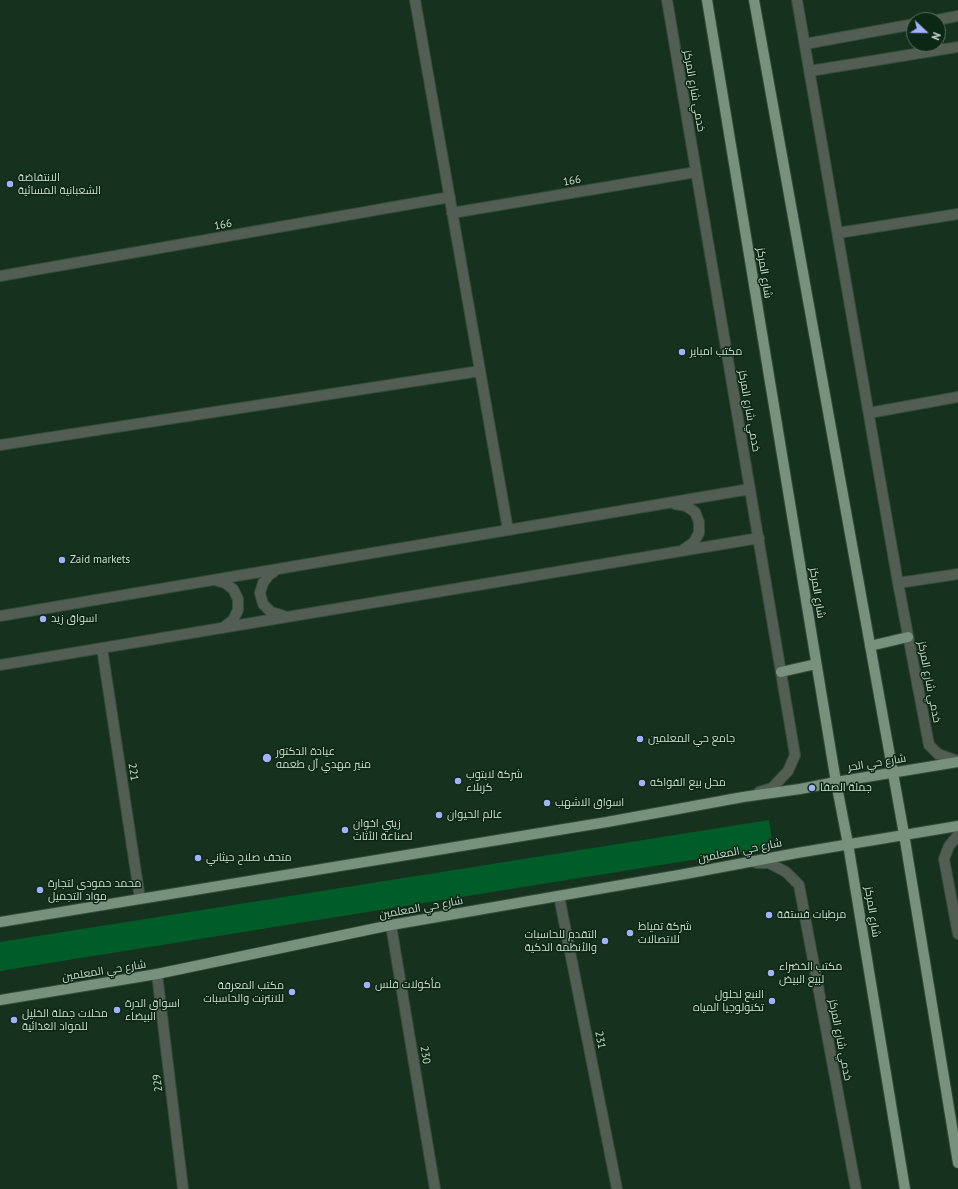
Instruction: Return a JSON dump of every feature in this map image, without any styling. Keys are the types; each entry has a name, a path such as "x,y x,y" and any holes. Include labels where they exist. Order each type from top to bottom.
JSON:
{"main road":[{"name":"شارع المركز","path":"707,0 816,664 848,844 905,1189"},
{"path":"754,0 904,834 958,1162"},
{"path":"870,646 908,637"},
{"path":"780,672 816,664"},
{"name":"شارع حي الحر","path":"743,797 800,789 958,761"},
{"path":"0,922 599,823 743,797"},
{"path":"848,844 958,826"},
{"name":"شارع حي المعلمين","path":"0,1000 157,974 391,925 848,844"}],"street":[{"path":"415,0 508,530"},
{"name":"خدمي شارع المركز","path":"667,0 795,755 788,772 772,788 743,797"},
{"name":"خدمي شارع المركز","path":"798,0 898,583 929,745 938,754 958,761"},
{"path":"946,18 958,16"},
{"path":"805,44 906,25"},
{"path":"810,71 958,47"},
{"name":"166","path":"452,213 696,172"},
{"name":"166","path":"0,276 450,197"},
{"path":"838,234 958,214"},
{"path":"0,444 480,371"},
{"path":"869,413 958,397"},
{"path":"0,616 750,488"},
{"path":"667,503 686,506 694,512 699,522 699,532 694,542 679,552"},
{"path":"0,665 759,538"},
{"path":"280,568 269,575 263,583 260,593 263,604 271,612 287,617"},
{"path":"898,583 958,574"},
{"path":"214,580 225,583 233,590 238,599 238,610 233,620 223,628"},
{"name":"221","path":"102,648 140,899"},
{"path":"958,835 949,846 944,859 958,934"},
{"name":"خدمي شارع المركز","path":"746,862 769,863 786,872 799,886 856,1189"},
{"name":"231","path":"559,896 617,1189"},
{"name":"230","path":"391,925 435,1189"},
{"name":"229","path":"157,974 183,1189"}],"green space":[{"path":"769,820 773,847 0,971 0,942"}],"place":[{"name":"الانتفاضة الشعبانية المسائية","path":"10,184"},
{"name":"مكتب امباير","path":"682,352"},
{"name":"Zaid markets","path":"62,560"},
{"name":"اسواق زيد","path":"43,619"},
{"name":"جامع حي المعلمين","path":"640,739"},
{"name":"عيادة الدكتور منير مهدي آل طعمه","path":"267,758"},
{"name":"شركة لابتوب كربلاء","path":"458,781"},
{"name":"محل بيع الفواكه","path":"642,783"},
{"name":"جملة الصفا","path":"812,788"},
{"name":"اسواق الاشهب","path":"547,803"},
{"name":"عالم الحيوان","path":"439,815"},
{"name":"زيني اخوان لصناعة الأثاث","path":"345,830"},
{"name":"متحف صلاح حيثاني","path":"198,858"},
{"name":"محمد حمودي لتجارة مواد التجميل","path":"40,890"},
{"name":"مرطبات فستقة","path":"769,915"},
{"name":"شركة تمياط للاتصالات","path":"630,933"},
{"name":"التقدم للحاسبات والأنظمة الذكية","path":"605,941"},
{"name":"مكتب الخضراء لبيع البيض","path":"771,973"},
{"name":"مأكولات فلس","path":"367,985"},
{"name":"مكتب المعرفة للانترنت والحاسبات","path":"292,992"},
{"name":"النبع لحلول تكنولوجيا المياه","path":"772,1001"},
{"name":"اسواق الدرة البيضاء","path":"117,1010"},
{"name":"محلات جملة الخليل للمواد الغذائية","path":"14,1020"}]}
